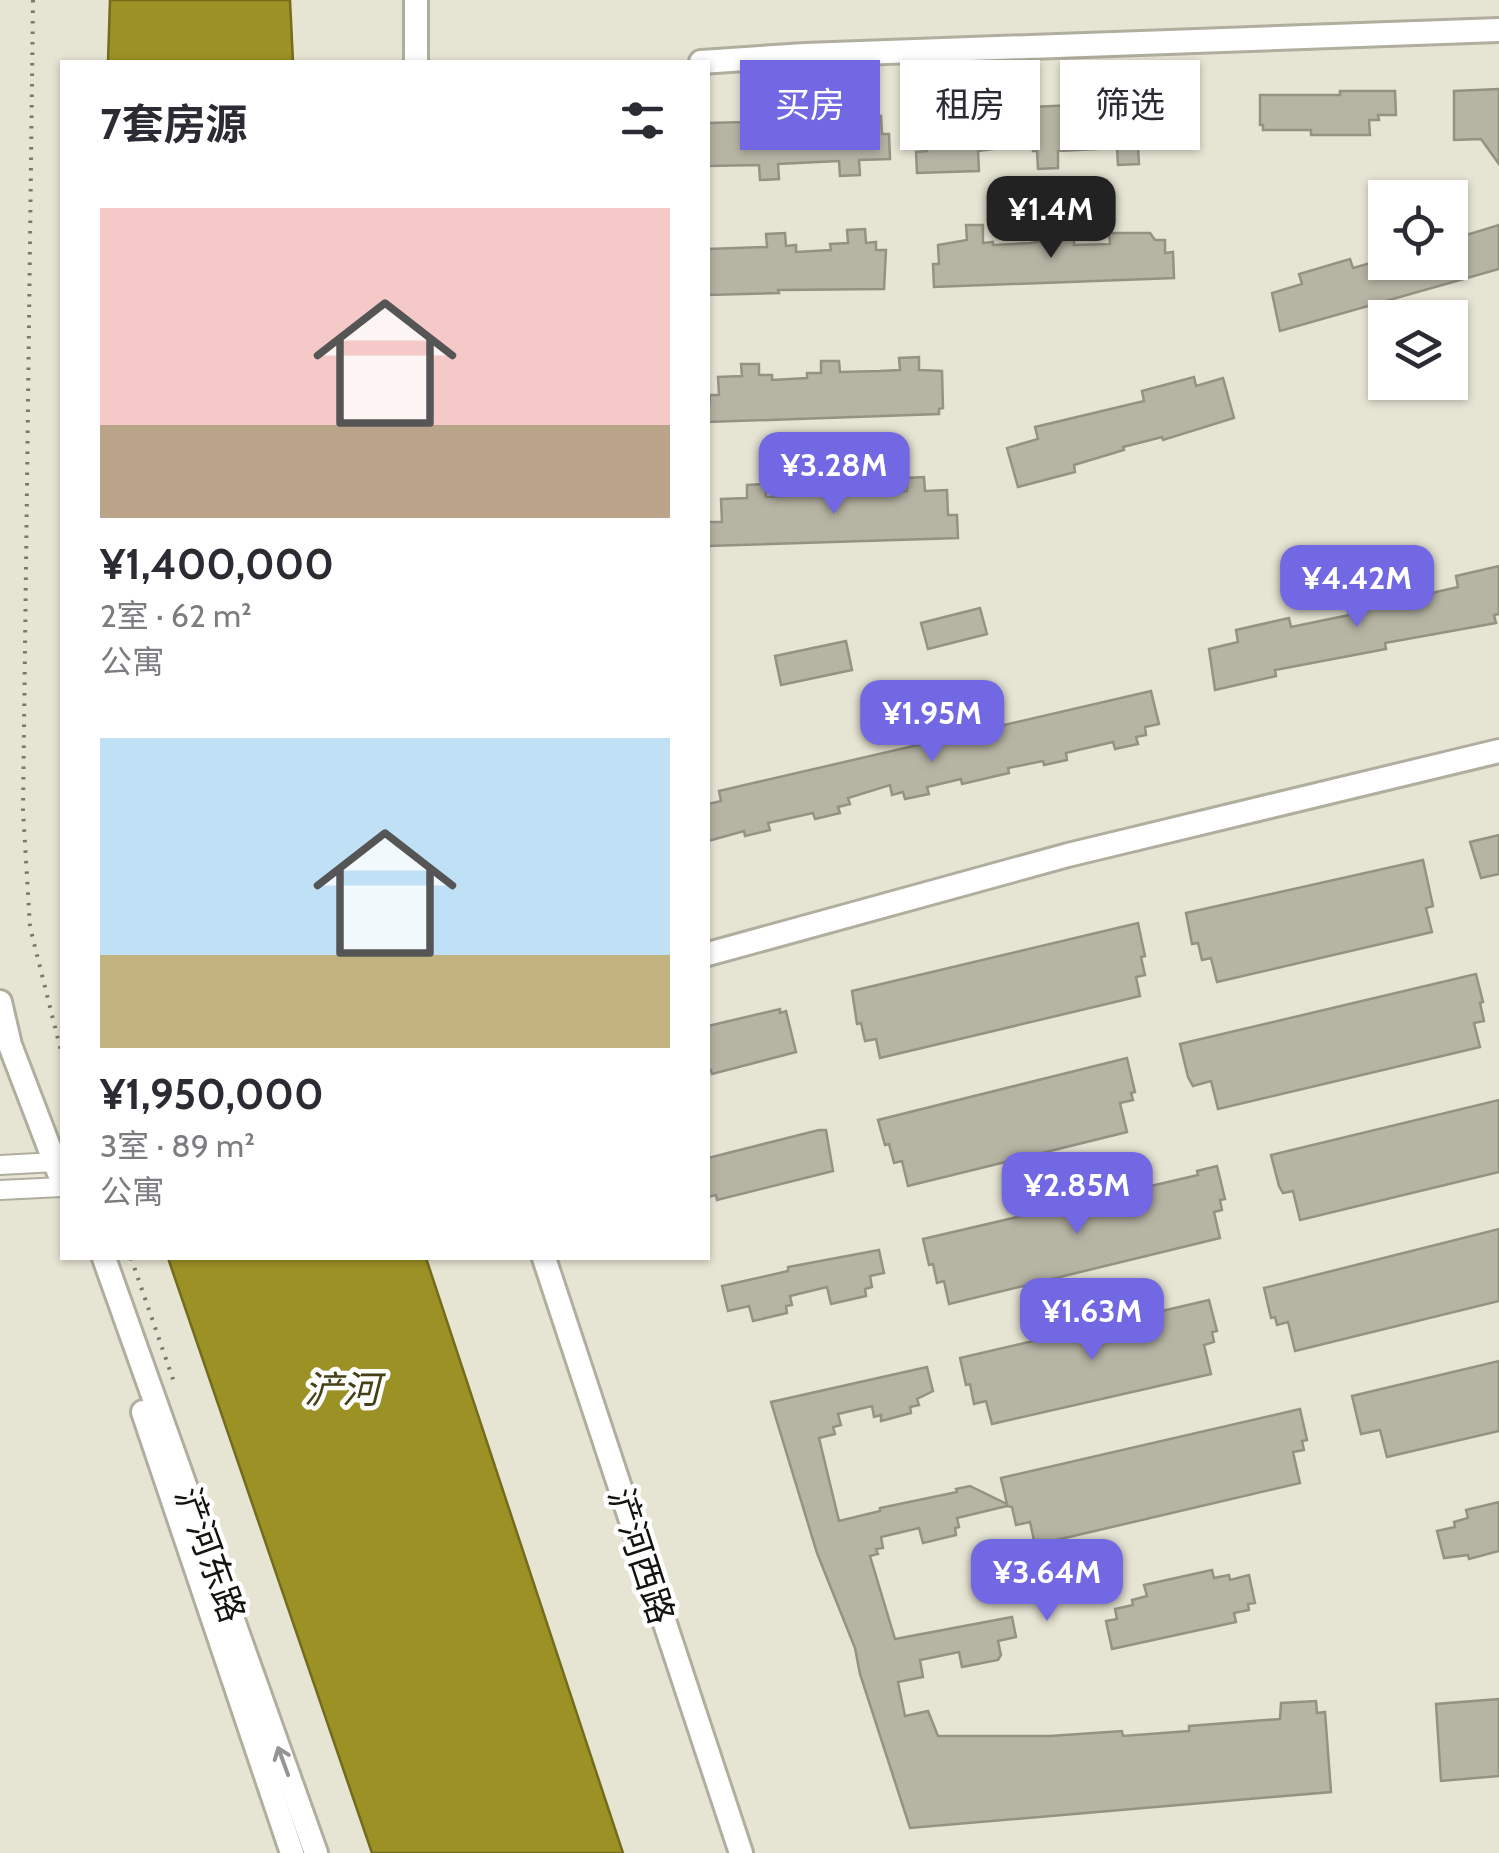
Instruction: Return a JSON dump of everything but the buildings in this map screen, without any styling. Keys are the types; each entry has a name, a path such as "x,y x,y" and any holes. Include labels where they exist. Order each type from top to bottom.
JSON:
{"street":[{"path":"416,0 416,60"},
{"path":"710,61 1499,30"},
{"path":"710,953 1068,855 1499,751"},
{"path":"0,1002 10,1046 60,1177"},
{"path":"0,1164 60,1177"},
{"path":"0,1190 60,1177"},
{"name":"浐河东路","path":"90,1260 292,1853"},
{"name":"浐河东路","path":"105,1260 316,1853"},
{"name":"浐河西路","path":"545,1260 740,1853"}],"path":[{"path":"32,0 23,810 30,927 60,1047"}],"water":[{"path":"110,0 290,0 293,60 108,60"},
{"name":"浐河","path":"169,1260 427,1260 623,1853 372,1853"}]}
